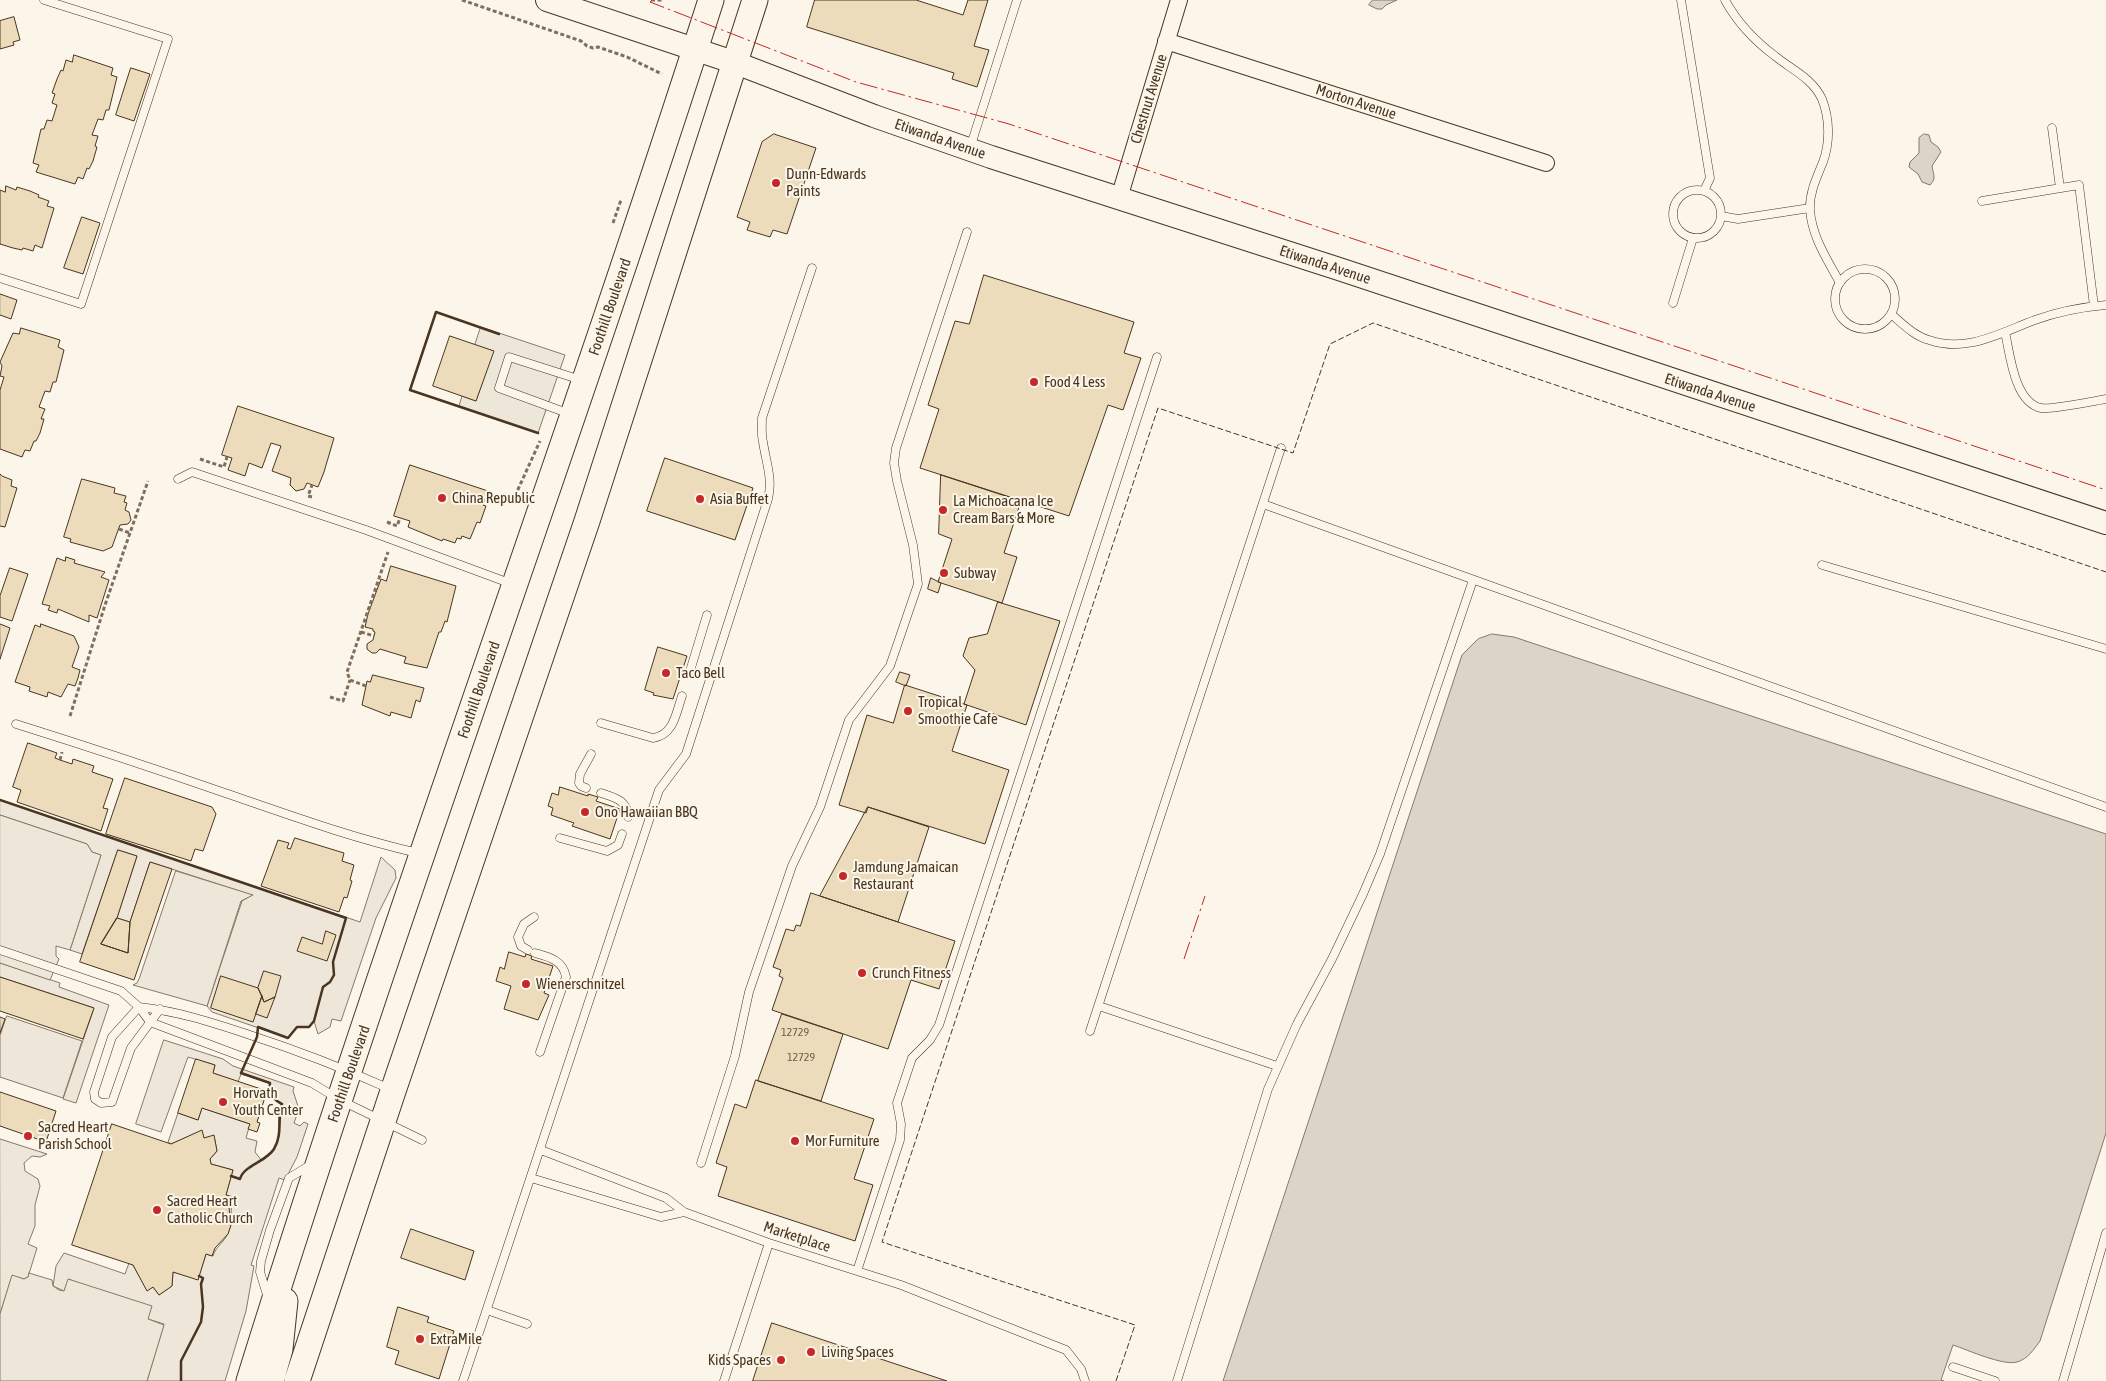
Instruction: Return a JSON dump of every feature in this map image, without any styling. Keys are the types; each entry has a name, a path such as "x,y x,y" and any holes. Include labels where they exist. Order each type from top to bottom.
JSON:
{"main road":[{"name":"Etiwanda Avenue","path":"547,0 736,63 874,116 970,149 2106,523"},
{"name":"Foothill Boulevard","path":"249,1381 286,1261 422,854 585,381 711,0"},
{"path":"297,1381 393,1090 587,521 755,0"},
{"path":"271,1381 283,1331 286,1261"}],"street":[{"name":"Chestnut Avenue","path":"1119,198 1179,0"},
{"name":"Morton Avenue","path":"1166,41 1546,163"}],"lane":[{"path":"0,278 81,304 168,39 44,0"},
{"path":"970,149 1017,0"},
{"path":"1681,0 1710,178 1704,191"},
{"path":"1725,0 1744,28 1776,57 1811,83 1822,100 1828,134 1827,148 1816,177 1810,208 1819,245 1840,283"},
{"path":"2052,128 2060,188"},
{"path":"1982,200 2079,185 2094,306"},
{"path":"1704,191 1717,201 1721,216 1719,224 1708,235 1693,238 1685,236 1675,224 1673,208 1677,201 1689,192 1704,191"},
{"path":"1721,216 1738,219 1810,208"},
{"path":"701,1162 735,1056 750,992 792,866 820,807 849,720 890,666 918,584 913,545 896,481 894,463 896,448 967,232"},
{"path":"1673,303 1693,238"},
{"path":"463,1381 659,790 686,754 766,507 771,487 762,440 762,418 812,268"},
{"path":"1867,269 1877,271 1885,276 1892,285 1895,294 1895,305 1891,314 1879,326 1871,328 1863,329 1848,323 1837,309 1836,300 1840,283 1847,275 1856,270 1867,269"},
{"path":"1891,314 1917,336 1929,341 1949,344 1978,342 2036,319 2106,305"},
{"path":"2006,332 2017,385 2028,402 2042,409 2106,399"},
{"path":"573,416 499,388 509,357 585,381"},
{"path":"857,1271 900,1140 901,1124 897,1103 905,1078 912,1058 930,1040 939,1025 1157,357"},
{"path":"1090,1031 1281,448"},
{"path":"178,479 192,472 347,524 515,586"},
{"path":"1263,504 2106,807"},
{"path":"1822,565 2106,649"},
{"path":"1177,1381 1256,1122 1297,1024 1332,959 1380,854 1473,580"},
{"path":"690,671 707,615"},
{"path":"601,723 653,738 660,737 671,728 682,696"},
{"path":"16,724 136,762 274,810 390,847 422,854"},
{"path":"586,788 581,786 579,782 580,774 591,754"},
{"path":"601,793 623,802 628,808 628,817"},
{"path":"560,838 608,851 618,845 622,834"},
{"path":"534,916 524,924 518,937 521,946 531,952 560,963 565,969 566,977 540,1052"},
{"path":"0,950 121,991 139,1007 150,1022 312,1082 340,1100 422,1140"},
{"path":"1099,1006 1278,1066"},
{"path":"139,1007 160,1009 202,1019 306,1053 393,1090"},
{"path":"139,1007 112,1037 94,1092 95,1098 101,1103 112,1102 131,1048 160,1009"},
{"name":"Marketplace","path":"541,1150 666,1198 684,1212 902,1285 1066,1350 1081,1369 1085,1381"},
{"path":"272,1308 260,1272 261,1261 270,1230 289,1178 320,1159"},
{"path":"531,1178 660,1217 684,1212"},
{"path":"2063,1381 2106,1233"},
{"path":"724,1381 769,1242"},
{"path":"487,1310 527,1324"},
{"path":"1953,1367 1995,1381"}],"path":[{"path":"462,0 581,40 587,46 598,47 627,57 662,74"},
{"path":"651,0 659,3 664,0"},
{"path":"515,496 543,434"},
{"path":"200,459 224,467 227,457"},
{"path":"70,716 104,604 148,481"},
{"path":"312,485 308,496 315,498"},
{"path":"384,521 397,526 400,518"},
{"path":"119,529 130,533"},
{"path":"330,697 343,701 350,680 347,672 388,552"},
{"path":"361,632 374,636"},
{"path":"350,680 366,686"},
{"path":"60,760 62,752"}],"shaded area":[{"path":"1373,0 1397,0 1382,9 1377,9 1369,5"},
{"path":"1924,134 1929,135 1931,142 1941,152 1932,166 1934,178 1930,185 1922,182 1918,174 1909,167 1910,162 1919,153 1919,138"},
{"path":"481,327 565,355 538,433 459,406 462,396 476,401 493,351 475,345"},
{"path":"1492,634 1514,637 2106,834 2106,1133 2040,1341 2024,1359 2011,1363 2003,1362 1953,1345 1941,1380 1944,1381 1223,1381 1462,655 1478,639"},
{"path":"0,800 360,922 381,857 395,870 396,878 376,918 341,1021 332,1019 330,1027 318,1034 314,1021 309,1027 297,1027 288,1038 212,1012 207,1006 242,901 252,895 150,862 130,922 117,918 137,856 118,850 82,954 70,950 101,855 92,852 87,844 0,815"},
{"path":"0,815 87,844 92,852 101,855 70,950 56,946 56,956 59,959 50,980 0,963"},
{"path":"176,871 253,895 241,901 207,1006 133,985 139,979"},
{"path":"0,963 60,983 59,987 109,1005 76,1103 63,1099 94,1008 0,977"},
{"path":"7,1016 82,1041 63,1098 0,1077 0,1036"},
{"path":"164,1040 223,1059 233,1066 294,1087 293,1091 299,1109 294,1123 300,1126 304,1122 308,1124 297,1157 285,1180 279,1178 251,1265 254,1266 246,1311 225,1381 147,1381 164,1324 148,1319 69,1279 64,1291 53,1286 56,1266 64,1253 125,1274 129,1263 133,1265 147,1290 153,1287 159,1295 172,1286 173,1272 198,1279 206,1254 213,1256 230,1229 233,1198 226,1195 233,1170 211,1164 210,1159 217,1151 214,1136 204,1138 201,1131 171,1144 168,1142 178,1113 198,1120 202,1108 250,1124 246,1138 257,1141 255,1152 262,1161 275,1148 281,1104 272,1095 270,1083 241,1074 238,1082 213,1073 215,1065 188,1057 161,1132 136,1124"},
{"path":"0,1139 47,1154 40,1157 32,1156 24,1163 25,1171 38,1179 40,1186 35,1205 35,1226 28,1244 37,1248 28,1277 24,1279 12,1276 0,1314"},
{"path":"29,1273 52,1280 53,1286 59,1290 64,1291 68,1279 152,1306 148,1319 164,1325 147,1381 0,1381 0,1314 12,1275 24,1279 28,1277"}],"building":[{"path":"815,0 916,0 963,15 968,0 988,0 974,46 989,50 977,87 952,79 954,73 807,27"},
{"path":"14,17 20,40 13,42 14,45 0,49 0,21"},
{"path":"74,55 113,68 111,75 117,77 109,110 106,110 103,120 98,119 92,135 98,136 93,161 89,169 87,168 83,179 78,177 75,184 36,172 39,165 33,163 41,129 44,129 47,120 52,121 57,105 52,103 55,94 52,93 57,79 61,70 63,71 66,60 72,62"},
{"path":"131,68 150,74 134,121 116,115"},
{"name":"Dunn-Edwards Paints","path":"774,134 816,148 787,234 773,230 770,237 747,230 750,222 737,217 762,142"},
{"path":"6,186 16,190 17,187 39,195 38,197 49,201 47,206 54,208 42,248 35,245 33,251 23,248 22,250 0,244 0,190 5,192"},
{"path":"82,217 100,223 83,274 64,268"},
{"name":"Food 4 Less","path":"984,275 1134,322 1124,353 1141,358 1123,410 1108,405 1069,516 920,468 939,409 928,405 955,321 969,324"},
{"path":"0,294 17,300 11,319 0,315"},
{"path":"21,328 60,340 58,347 64,350 56,382 53,382 50,392 45,391 39,407 45,409 41,419 44,419 40,433 30,451 25,450 22,457 0,449 0,390 4,377 0,376 2,366 0,362 13,333 19,334"},
{"path":"450,336 494,351 476,401 433,386"},
{"path":"238,406 334,438 318,487 307,483 304,489 296,491 290,485 291,478 272,471 281,446 271,443 262,468 249,463 245,476 228,470 232,458 222,455"},
{"name":"Asia Buffet","path":"665,458 753,488 735,540 647,511"},
{"name":"China Republic","path":"410,465 488,491 483,505 486,506 480,523 477,522 470,539 462,536 461,539 457,538 455,543 443,539 442,541 408,527 410,521 394,516"},
{"path":"0,474 12,480 11,486 17,488 5,527 0,526"},
{"path":"941,475 1021,501 1004,553 1017,557 1002,603 938,582 952,539 939,534"},
{"path":"82,479 115,488 114,493 126,496 124,502 127,503 125,510 129,512 131,520 128,524 120,525 112,547 103,551 70,542 71,539 64,537"},
{"path":"66,557 75,560 74,563 105,572 101,577 109,580 97,618 89,615 89,622 58,609 57,613 48,610 50,606 42,604 57,558 65,561"},
{"path":"391,566 456,586 447,622 445,621 441,632 439,632 427,668 404,663 406,657 380,649 376,653 372,653 367,649 367,644 373,640 375,632 373,629 365,627 368,614 381,579 386,581"},
{"path":"10,568 28,574 12,621 0,617 0,596"},
{"path":"931,578 941,583 938,593 928,589"},
{"path":"998,602 1060,621 1026,725 964,704 975,670 963,656 969,638 987,634"},
{"path":"0,624 10,628 0,659"},
{"path":"41,624 74,636 79,647 72,667 80,670 78,678 75,686 68,684 61,697 48,692 47,697 29,691 30,687 15,682 35,625 40,627"},
{"name":"Taco Bell","path":"658,647 687,656 673,699 653,695 654,693 645,690"},
{"path":"900,672 910,675 906,686 896,682"},
{"path":"373,675 424,688 420,702 416,700 411,718 391,712 390,716 362,705 367,681 370,682"},
{"path":"905,685 967,705 952,751 1009,770 985,844 868,807 866,813 839,805 867,715 893,723"},
{"path":"28,743 57,753 55,758 60,760 72,764 73,759 94,766 92,772 113,779 103,808 108,809 101,831 17,802 21,790 13,787"},
{"path":"125,778 212,807 216,814 203,851 195,849 191,861 106,834"},
{"name":"Ono Hawaiian BBQ","path":"560,787 588,796 588,794 598,797 596,801 620,809 610,839 572,826 574,823 551,815 553,808 548,806 552,793 558,795"},
{"path":"868,807 929,827 898,922 820,896"},
{"path":"295,838 344,853 342,861 354,865 347,898 344,897 339,912 261,886 278,840 289,843 287,848 290,849"},
{"path":"118,850 137,856 117,918 101,944 128,953 130,922 150,862 172,869 134,980 80,962"},
{"name":"Crunch Fitness","path":"811,893 955,941 939,989 911,980 888,1049 772,1010 783,978 779,976 781,970 773,967 786,929 794,931 796,925 800,926"},
{"path":"117,918 130,922 128,953 101,944"},
{"path":"326,931 336,935 327,961 297,951 302,937 322,944"},
{"name":"Wienerschnitzel","path":"509,952 525,957 526,954 532,956 531,959 553,966 544,993 549,995 538,1020 504,1009 511,986 496,981 500,967 504,969"},
{"path":"264,971 281,976 275,997 264,1002 258,988"},
{"path":"221,976 258,988 262,996 253,1022 211,1008"},
{"path":"0,977 94,1008 83,1039 0,1011"},
{"path":"262,996 264,1002 275,997 267,1018 256,1014"},
{"path":"782,1014 843,1034 821,1101 758,1081"},
{"path":"0,1017 5,1019 0,1033"},
{"name":"Horvath Youth Center","path":"196,1059 215,1065 213,1073 267,1091 257,1122 260,1123 257,1132 248,1129 250,1124 202,1108 198,1120 178,1113"},
{"name":"Mor Furniture","path":"756,1080 874,1119 854,1179 873,1185 855,1241 718,1196 727,1167 716,1163 735,1104 746,1108"},
{"path":"0,1092 56,1111 46,1142 0,1126"},
{"name":"Sacred Heart Catholic Church","path":"112,1124 171,1144 202,1130 204,1138 214,1135 217,1151 210,1159 211,1164 233,1170 226,1195 233,1197 229,1207 231,1225 228,1234 215,1248 212,1256 206,1254 198,1280 173,1272 172,1286 159,1295 153,1287 147,1291 133,1265 72,1245"},
{"path":"411,1229 474,1251 465,1280 401,1258"},
{"name":"ExtraMile","path":"398,1307 429,1317 427,1322 454,1331 439,1379 395,1364 399,1351 387,1347"},
{"name":"Living Spaces","path":"772,1323 947,1381 753,1381"}],"fence":[{"path":"1116,1381 1135,1325 882,1242 1158,408 1293,453 1330,344 1373,323 2106,572"}],"wall":[{"path":"499,334 436,312 410,390 538,433"},
{"path":"0,800 346,918 333,962 334,975 330,982 323,987 314,1021 309,1027 297,1027 288,1038 258,1027 257,1037 241,1073 270,1083 272,1095 282,1104 278,1138 274,1149 266,1157 246,1170 240,1179 231,1176"},
{"path":"181,1381 181,1361 201,1322 203,1307 201,1284 203,1278 199,1276"}],"power":[{"path":"652,0 650,2 856,82 1009,124 2106,490"},
{"path":"1184,959 1205,896"}],"place":[{"name":"Dunn-Edwards Paints","path":"776,183"},
{"name":"Food 4 Less","path":"1034,382"},
{"name":"China Republic","path":"442,498"},
{"name":"Asia Buffet","path":"700,499"},
{"name":"La Michoacana Ice Cream Bars & More","path":"943,510"},
{"name":"Subway","path":"944,573"},
{"name":"Taco Bell","path":"666,673"},
{"name":"Tropical Smoothie Cafe","path":"908,711"},
{"name":"Ono Hawaiian BBQ","path":"585,812"},
{"name":"Jamdung Jamaican Restaurant","path":"843,876"},
{"name":"Crunch Fitness","path":"862,973"},
{"name":"Wienerschnitzel","path":"526,984"},
{"name":"Horvath Youth Center","path":"223,1102"},
{"name":"Sacred Heart Parish School","path":"28,1136"},
{"name":"Mor Furniture","path":"795,1141"},
{"name":"Sacred Heart Catholic Church","path":"157,1210"},
{"name":"ExtraMile","path":"420,1339"},
{"name":"Living Spaces","path":"811,1352"},
{"name":"Kids Spaces","path":"781,1360"}]}
